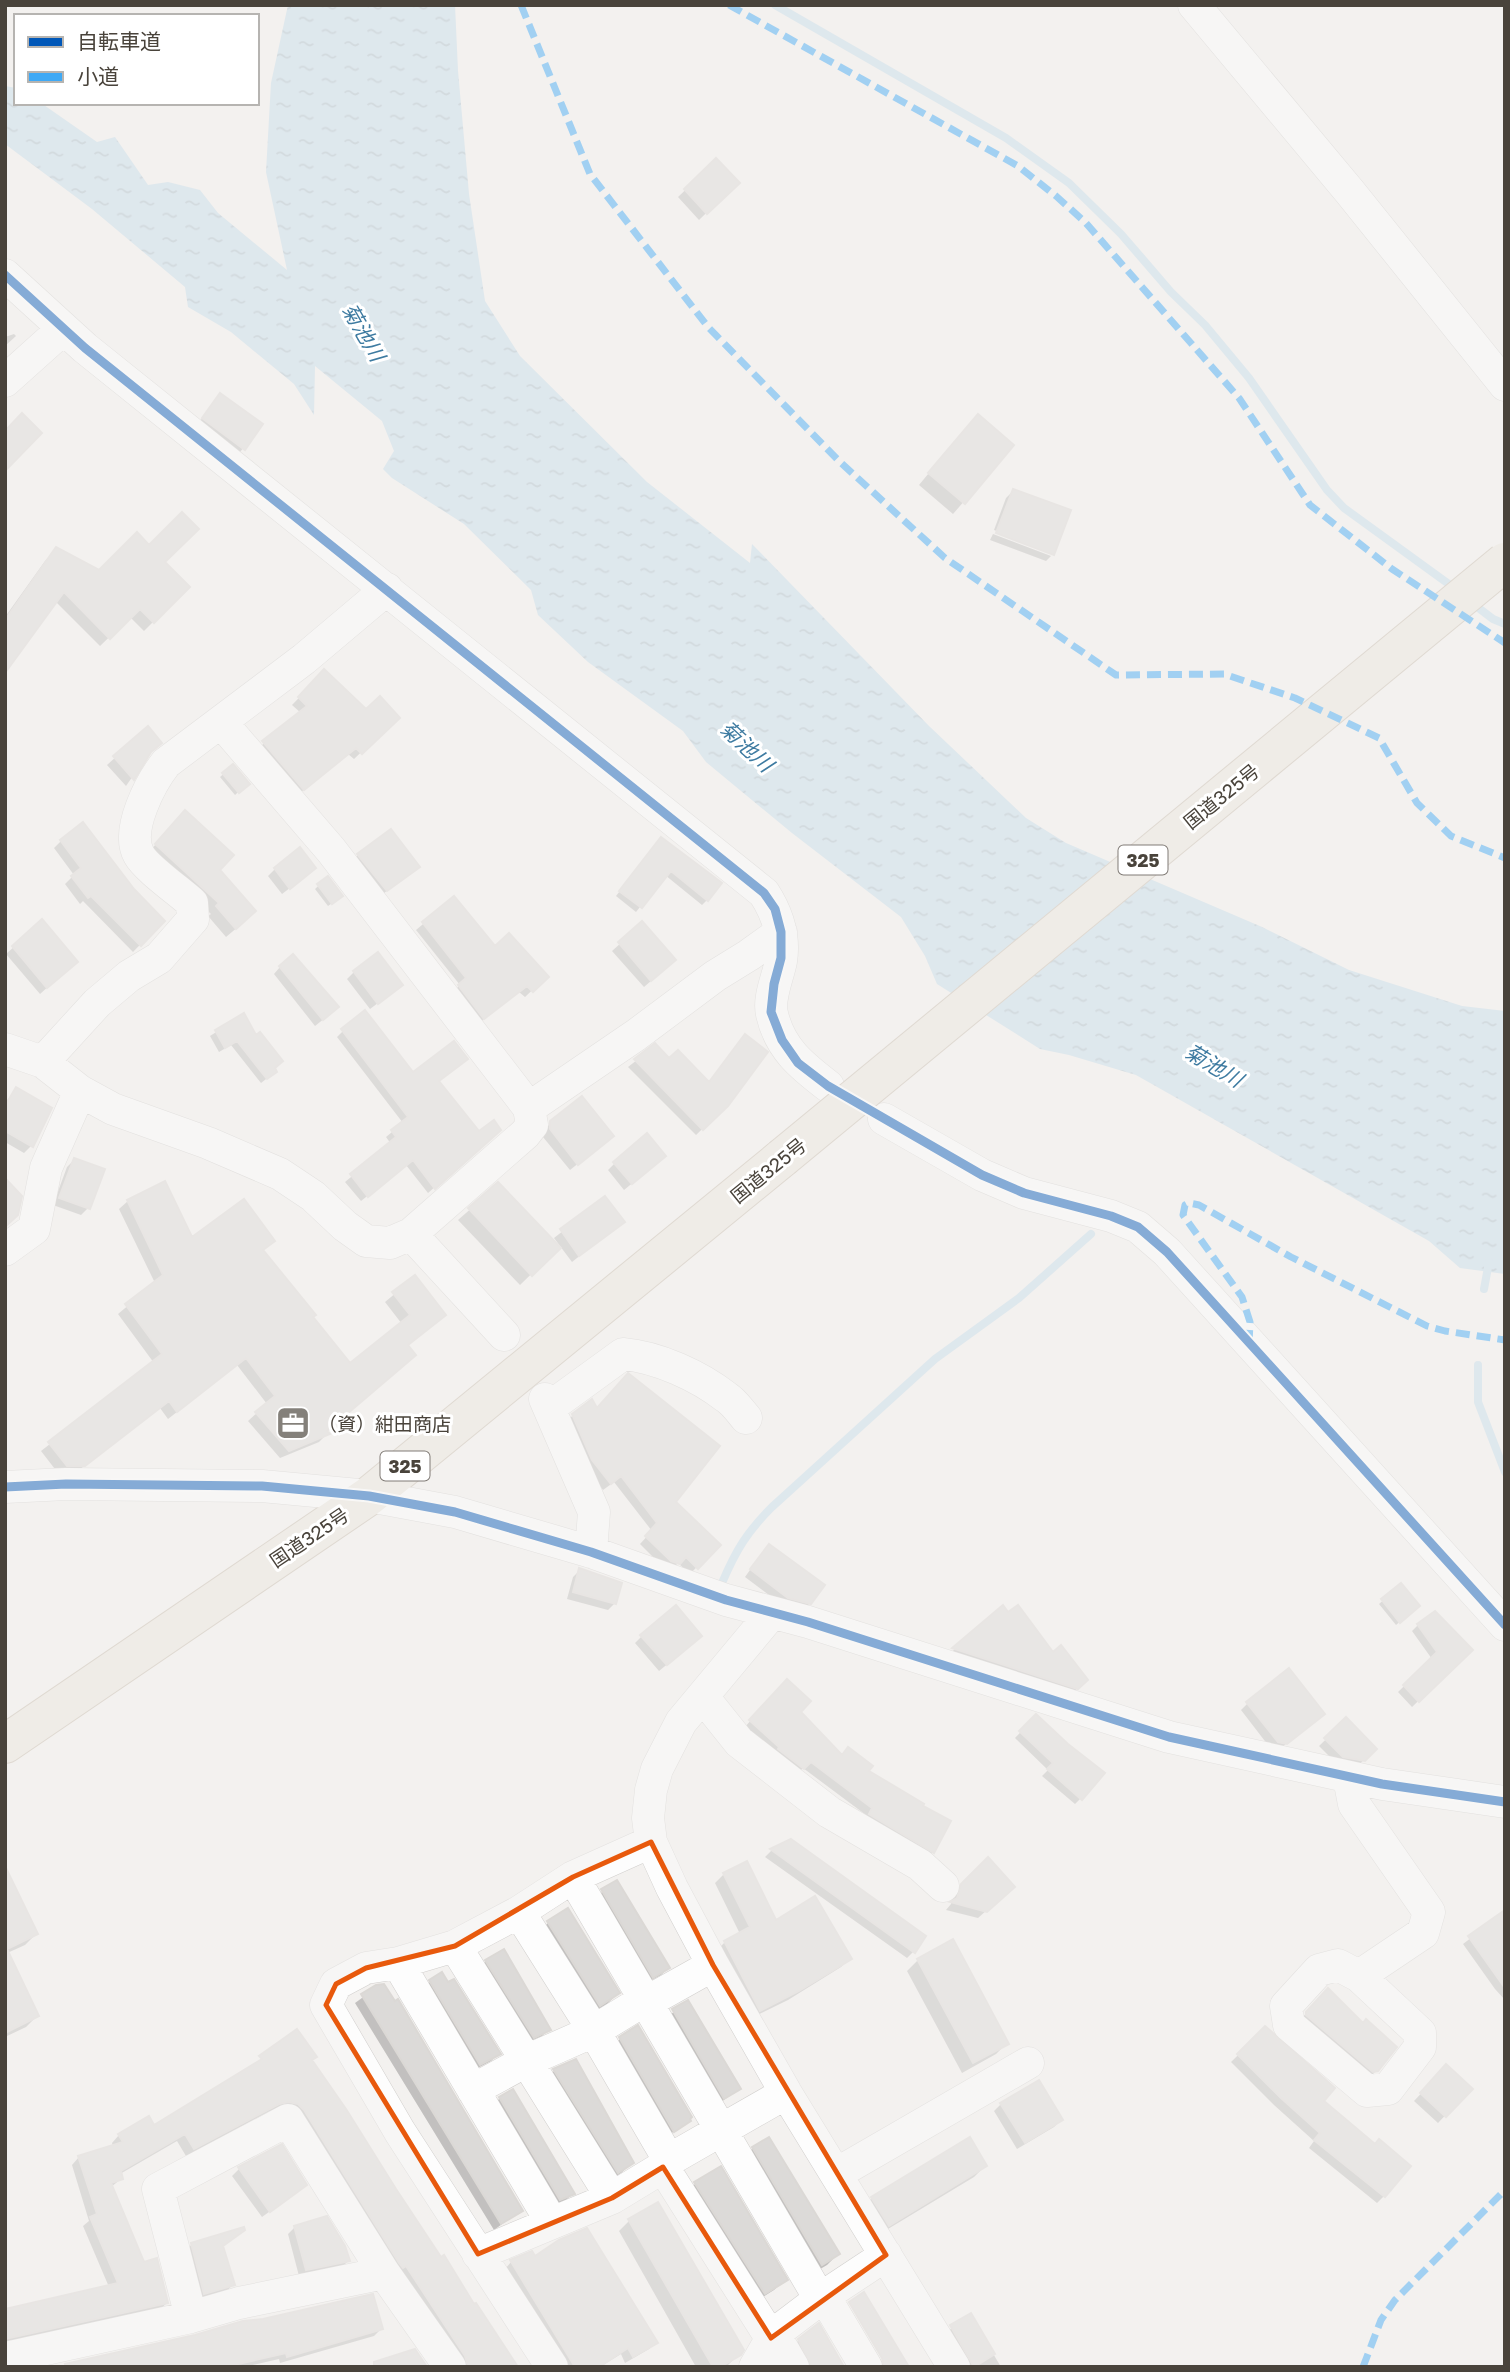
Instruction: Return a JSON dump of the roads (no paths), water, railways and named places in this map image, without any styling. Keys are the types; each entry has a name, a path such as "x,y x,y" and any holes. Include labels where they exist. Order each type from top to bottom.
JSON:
{"highway":[{"name":"国道325号","path":"5,1744 369,1496 1505,562"}],"street":[{"path":"1194,5 1350,192 1505,385"},
{"path":"5,275 63,328 764,893 775,909 781,932 781,958 771,1012 782,1040 798,1063 828,1086"},
{"path":"5,381 63,328"},
{"path":"43,1062 97,1003 130,976 159,958 193,919 192,903 138,854 136,826 146,794 166,763 304,659 387,589"},
{"path":"5,1049 43,1062 80,1091 113,1109 208,1143 280,1174 313,1196 345,1226 366,1241 390,1243 411,1234 525,1134 531,1125 529,1108 331,850 221,722"},
{"path":"529,1108 781,932"},
{"path":"5,1250 34,1229 46,1168 80,1091"},
{"path":"884,1119 982,1175 1024,1194 1111,1216 1138,1227 1167,1252 1505,1625"},
{"path":"411,1234 503,1335"},
{"path":"591,1552 594,1512 548,1403 623,1354 644,1356 694,1378 728,1398 746,1418"},
{"path":"5,1487 66,1484 262,1486 369,1496 455,1512 591,1552 726,1600 808,1622 1169,1737 1349,1778 1505,1802"},
{"path":"771,1614 681,1722 657,1769 650,1790 648,1818 651,1842 713,1965 786,2093 954,2367"},
{"path":"703,1697 739,1742 749,1750 829,1812 920,1865 943,1886"},
{"path":"1349,1778 1354,1804 1429,1912 1423,1933 1359,1976"},
{"path":"552,2367 400,2132 326,2005 336,1984 366,1968 398,1963 455,1946 519,1912 573,1877 651,1842"},
{"path":"573,1877 721,2130 866,2367"},
{"path":"519,1912 594,2031 666,2163 793,2367"},
{"path":"455,1946 612,2198"},
{"path":"398,1963 552,2223"},
{"path":"473,2090 526,2060 594,2031 713,1965"},
{"path":"836,2174 1028,2063"},
{"path":"478,2254 612,2198 786,2093"},
{"path":"191,2317 158,2189 288,2120 384,2273 450,2367"},
{"path":"755,2367 773,2336 822,2297 886,2255"},
{"path":"5,2358 384,2273"}],"water":[{"name":"菊池川","path":"288,5 455,5 469,194 485,301 520,356 647,482 750,563 752,544 929,726 1026,818 1066,843 1262,927 1349,970 1462,1006 1505,1011 1505,1274 1460,1268 1429,1241 1136,1075 1040,1049 937,984 925,956 901,917 706,762 683,731 588,662 538,615 531,590 464,524 392,478 383,469 394,451 382,421 315,366 314,415 294,384 231,332 188,307 185,287 92,209 5,144 5,86 14,88 14,105 44,105 97,142 115,137 148,185 168,182 200,190 218,213 287,270 266,172 271,83"}],"waterway":[{"path":"775,5 1006,138 1069,183 1121,234 1171,292 1205,325 1249,378 1327,490 1344,508 1457,590"},
{"path":"1472,603 1493,619 1505,624"},
{"path":"722,1583 743,1542 772,1507 935,1359 1019,1298 1091,1234"},
{"path":"1484,1289 1489,1262"},
{"path":"1478,1365 1478,1402 1505,1472"}],"place":[{"name":"（資）紺田商店","path":"293,1423"}]}
